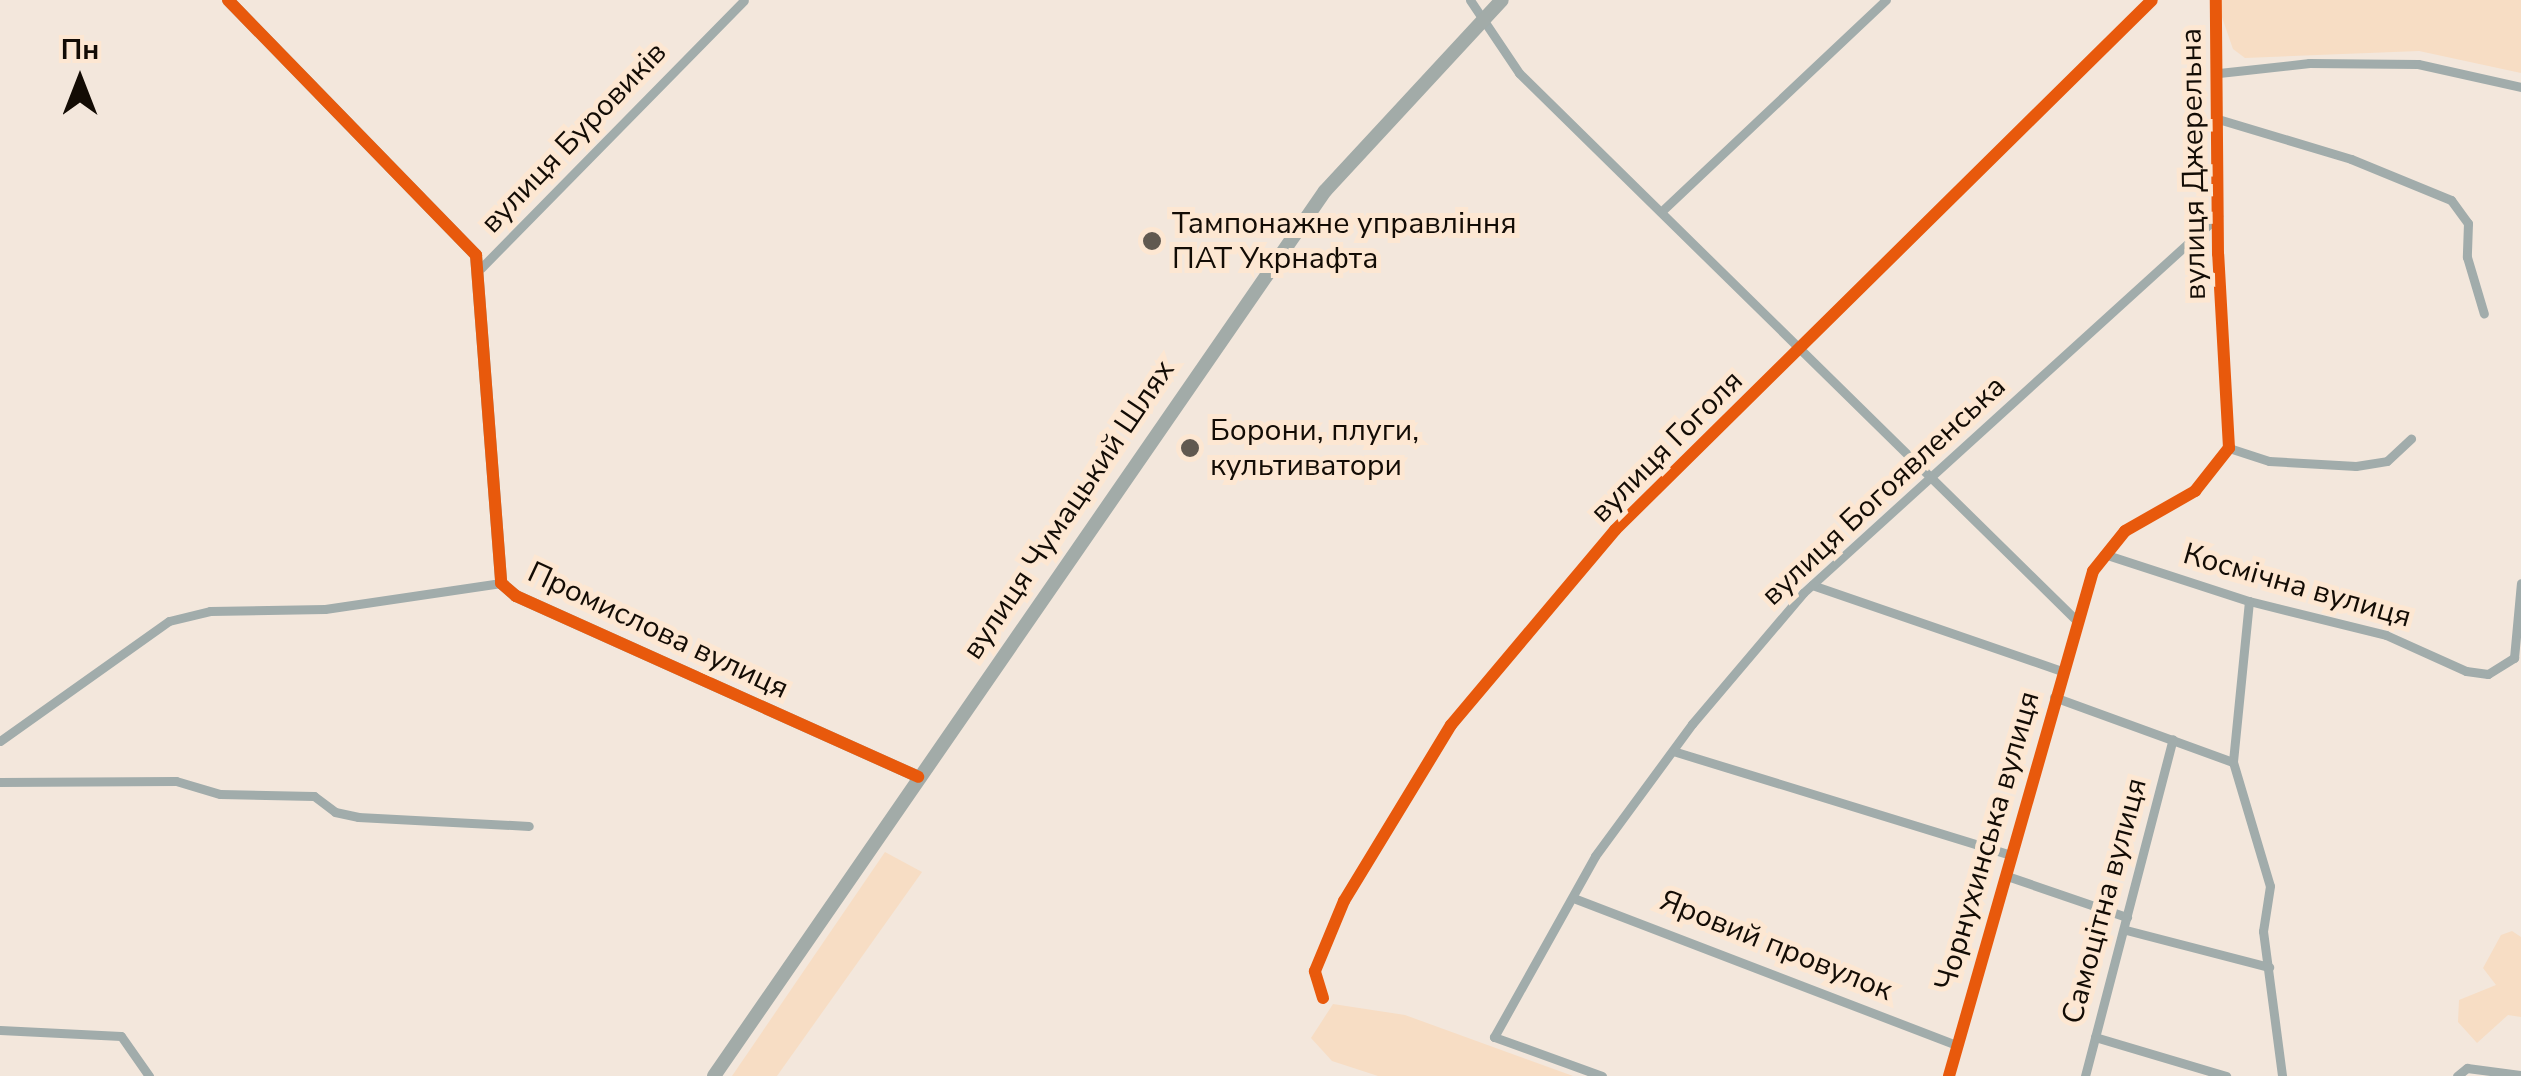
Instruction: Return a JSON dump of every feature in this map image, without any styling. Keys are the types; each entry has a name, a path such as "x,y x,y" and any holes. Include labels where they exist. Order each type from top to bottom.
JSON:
{"main road":[{"name":"вулиця Чумацький Шлях","path":"714,1076 1325,191 1502,0"}],"street":[{"path":"228,0 463,240 482,268"},
{"name":"вулиця Буровиків","path":"482,268 744,0"},
{"path":"1470,0 1519,73 1664,210 2076,620 2104,554 2125,530 2195,490 2229,448 2270,460 2356,466 2386,461 2411,439"},
{"path":"1664,210 1886,0"},
{"name":"вулиця Гоголя","path":"1323,998 1315,971 1344,902 1451,726 1614,530 2152,0"},
{"name":"вулиця Джерельна","path":"2216,0 2218,216 2229,448"},
{"path":"2218,73 2400,63 2459,68 2521,87"},
{"path":"2218,119 2350,159 2451,200 2468,223 2468,257 2484,314"},
{"name":"вулиця Богоявленська","path":"1602,1076 1494,1037 1576,899 1595,856 1673,751 1812,586 2218,216"},
{"name":"Промислова вулиця","path":"482,268 502,583 516,596 918,777"},
{"name":"Космічна вулиця","path":"2104,554 2249,601 2386,635 2466,671 2488,674 2514,658 2521,583"},
{"path":"0,742 169,621 210,611 325,609 502,583"},
{"path":"1812,586 2062,671"},
{"path":"2249,601 2234,762 2270,886 2264,931 2282,1076"},
{"name":"Чорнухинська вулиця","path":"1949,1076 2076,620"},
{"path":"2054,697 2234,762"},
{"name":"Самоцітна вулиця","path":"2085,1076 2173,739"},
{"path":"1673,751 2011,855"},
{"path":"0,782 176,781 220,794 303,794 358,816 529,826"},
{"path":"2006,876 2127,917"},
{"name":"Яровий провулок","path":"1576,899 1956,1044"},
{"path":"2126,930 2269,967"},
{"path":"0,1030 122,1036 149,1076"},
{"path":"2095,1037 2226,1076"},
{"path":"2457,1076 2467,1068 2521,1075"}],"shaded area":[{"path":"2216,0 2521,0 2521,73 2419,51 2245,58 2233,49"},
{"path":"885,852 922,872 777,1076 732,1076"},
{"path":"2512,931 2521,937 2521,1017 2508,1015 2477,1043 2458,1022 2459,1000 2496,985 2483,968 2501,935"},
{"path":"1333,1004 1405,1015 1573,1076 1378,1076 1332,1061 1311,1038"}],"cycle path":[{"path":"228,0 476,255 501,583 516,596 918,777"},
{"path":"1323,998 1315,971 1344,901 1451,725 1615,530 2152,0"},
{"path":"1949,1076 2093,571 2125,531 2195,491 2229,448 2218,254 2216,0"}],"place":[{"name":"Тампонажне управління ПАТ Укрнафта","path":"1152,241"},
{"name":"Борони, плуги, культиватори","path":"1190,448"}]}
